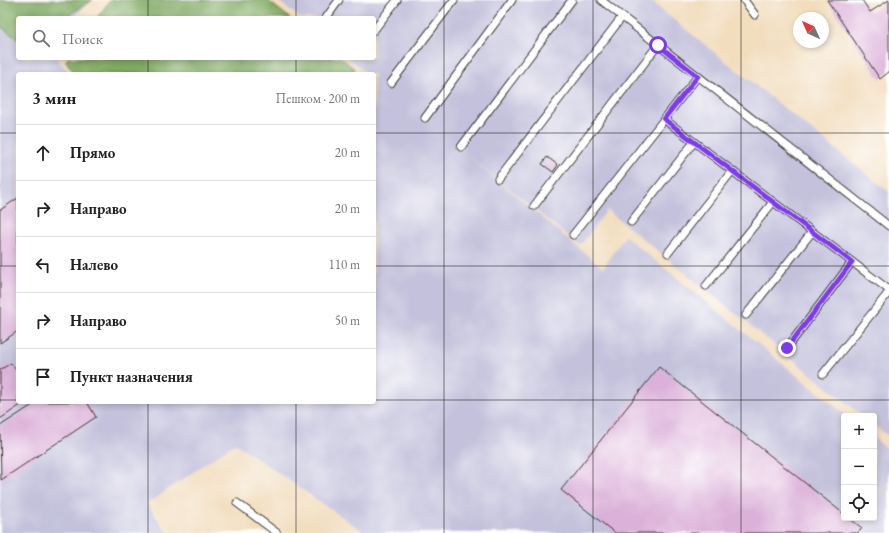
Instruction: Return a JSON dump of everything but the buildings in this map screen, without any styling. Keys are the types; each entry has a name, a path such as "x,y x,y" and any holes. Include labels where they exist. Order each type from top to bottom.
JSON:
{"lane":[{"path":"327,16 339,0"},
{"path":"376,27 397,0"},
{"path":"391,84 454,0"},
{"path":"425,118 512,0"},
{"path":"461,147 572,0"},
{"path":"600,0 889,226"},
{"path":"744,0 755,15"},
{"path":"498,179 622,17"},
{"path":"534,206 658,45"},
{"path":"573,235 698,76"},
{"path":"664,119 889,291 823,374"},
{"path":"631,222 694,142"},
{"path":"668,253 732,171"},
{"path":"706,286 773,202"},
{"path":"746,315 812,232"},
{"path":"787,348 852,262"},
{"path":"237,504 276,533"}],"shaded area":[{"path":"0,0 90,0 76,16 16,16 16,60 58,60 69,72 16,72 16,404 376,404 376,72 366,72 351,60 376,60 376,16 297,16 277,0 649,0 889,192 889,437 877,427 877,413 859,413 607,210 580,246 449,140 603,268 625,236 843,413 841,413 841,521 877,521 877,440 889,450 889,533 365,533 235,443 147,504 168,533 0,533"}],"green space":[{"path":"0,0 93,0 67,16 16,16 16,38 0,26"},
{"path":"110,0 267,0 287,16 98,16"},
{"path":"344,60 355,69 353,72 73,72 65,61"}],"route":[{"path":"658,45 698,76 664,119 852,262 787,348"}]}
